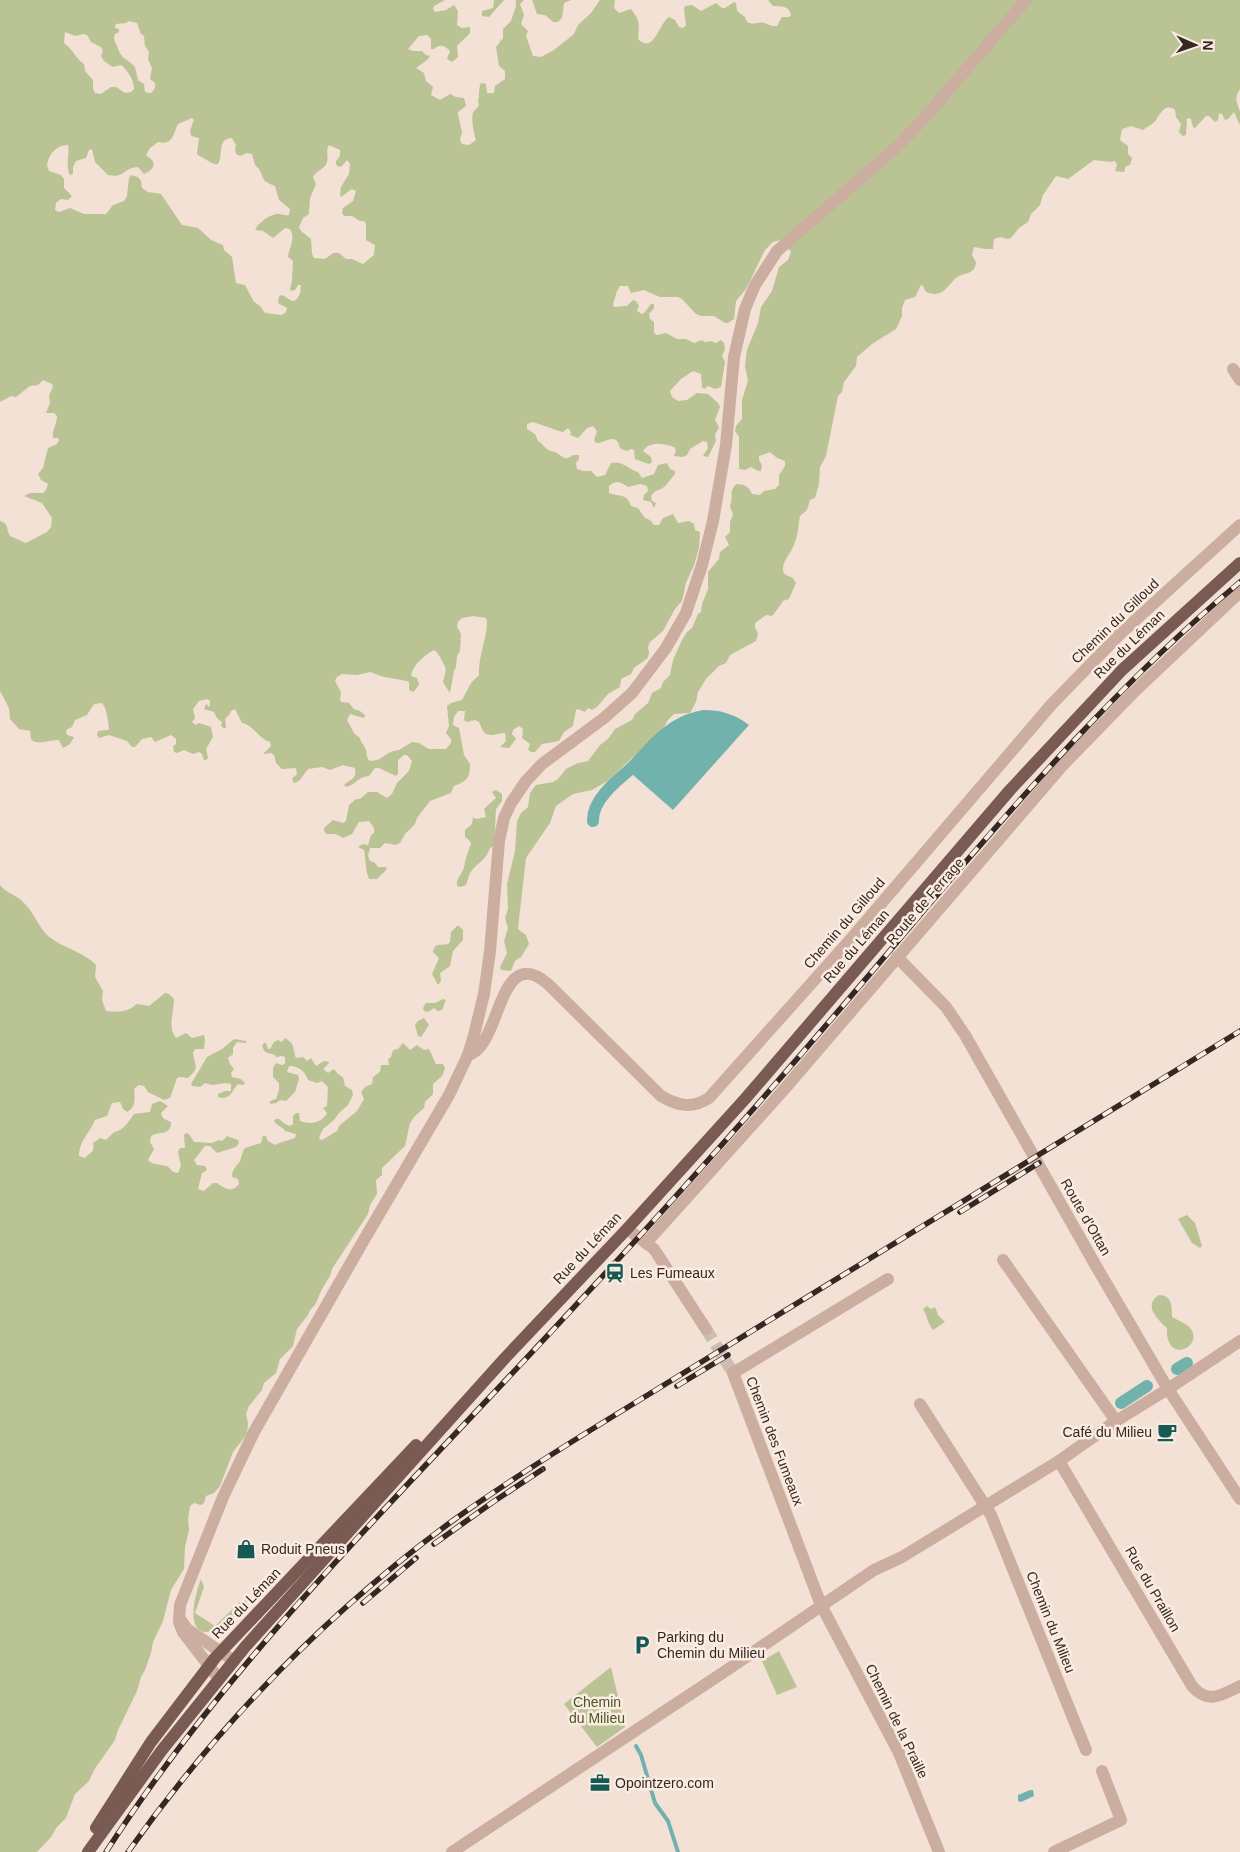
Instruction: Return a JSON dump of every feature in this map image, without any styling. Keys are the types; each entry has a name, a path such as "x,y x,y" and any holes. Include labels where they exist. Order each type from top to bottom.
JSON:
{"main road":[{"name":"Rue du Léman","path":"88,1852 162,1750 219,1679 301,1583 505,1358 745,1099 965,842 1065,730 1122,670 1240,563"},
{"name":"Rue du Léman","path":"82,1852 107,1808 133,1769 209,1665 462,1396 482,1376 505,1358"}],"street":[{"path":"219,1679 187,1639 180,1627 178,1614 183,1598 223,1497 254,1432 449,1096 468,1055 484,994 490,950 500,834 511,804 526,782 542,764 604,718 632,693 666,648 680,625 691,600 706,551 719,488 727,435 734,357 745,309 755,285 777,251 898,146 1026,0"},
{"name":"Chemin du Gilloud","path":"468,1055 474,1053 480,1047 514,979 520,975 530,974 539,977 548,984 661,1096 677,1105 683,1106 698,1104 709,1098 850,940 1051,705 1119,635 1240,525"},
{"name":"Route de Ferrage","path":"646,1243 781,1093 1062,766 1134,692 1240,592"},
{"name":"Route d'Ottan","path":"897,957 946,1007 965,1035 1168,1389 1240,1500"},
{"path":"627,1228 638,1239 654,1249 706,1329"},
{"path":"1004,1260 1116,1421"},
{"name":"Chemin des Fumeaux","path":"821,1605 733,1373 888,1279"},
{"path":"452,1852 874,1570 902,1557 1059,1461 1116,1421 1240,1341"},
{"name":"Chemin du Milieu","path":"920,1404 991,1515 1086,1750"},
{"name":"Rue du Praillon","path":"1059,1461 1192,1686 1202,1695 1213,1697 1240,1686"},
{"path":"183,1598 180,1614 184,1626 234,1661"},
{"name":"Chemin de la Praille","path":"821,1605 899,1753 939,1852"},
{"path":"1054,1852 1121,1820 1102,1771"}],"green space":[{"path":"0,0 445,0 434,6 435,12 446,10 454,5 458,11 457,25 462,28 470,27 470,33 457,46 458,57 452,62 447,59 450,51 446,47 438,46 431,49 431,39 427,35 419,36 408,49 422,51 430,56 416,68 424,73 426,81 433,87 431,95 440,100 450,94 464,98 466,106 458,112 462,132 460,140 462,144 469,145 476,140 472,117 479,105 481,83 486,84 487,93 494,93 495,86 505,79 505,71 499,66 496,47 503,38 503,29 511,21 516,0 524,0 520,4 524,15 521,24 528,31 526,36 533,56 541,57 554,50 574,34 578,25 591,13 600,0 615,0 614,8 619,13 631,9 639,23 638,39 648,43 652,41 665,20 669,17 675,20 679,27 683,28 686,25 685,6 692,5 701,11 716,3 725,8 734,2 736,3 737,11 745,17 747,22 777,26 782,17 789,17 791,15 790,12 784,7 773,6 768,0 1240,0 1240,89 1236,99 1240,112 1240,125 1234,112 1225,120 1222,114 1219,113 1218,120 1215,122 1209,116 1206,116 1195,128 1191,119 1187,118 1186,135 1183,136 1179,132 1181,124 1176,117 1175,110 1166,108 1155,121 1143,130 1131,126 1122,129 1120,140 1128,146 1128,154 1132,158 1130,165 1126,166 1124,172 1115,171 1117,165 1115,161 1094,160 1068,179 1056,176 1043,195 1040,205 1031,214 1028,222 1019,228 1011,238 1001,237 994,239 993,249 974,247 972,255 976,262 974,269 956,278 942,292 936,294 928,293 921,285 915,297 905,300 902,316 896,329 872,344 857,357 856,366 844,382 842,392 838,396 826,456 820,467 819,484 815,498 810,500 807,510 800,516 795,543 784,565 783,572 793,578 796,583 789,599 783,601 772,616 766,615 755,623 758,634 756,641 730,655 726,663 719,666 706,679 698,692 696,702 690,713 674,714 665,726 609,780 592,790 573,794 556,806 550,823 526,858 518,928 526,935 529,944 521,957 515,961 511,971 501,970 500,967 507,953 504,941 508,928 505,918 508,909 507,884 515,851 517,821 521,813 528,807 530,793 536,785 553,782 566,769 578,763 588,761 615,729 632,720 635,714 648,703 652,693 661,688 663,682 670,675 673,660 682,640 692,628 698,614 701,612 708,589 708,572 719,559 720,552 729,545 725,537 730,532 730,522 733,515 730,506 734,486 737,484 746,486 752,494 760,495 764,491 775,489 779,485 779,475 785,466 785,461 777,458 770,452 759,456 762,465 761,471 751,467 745,470 739,469 739,437 735,431 736,426 742,419 742,400 748,381 745,366 747,350 758,323 761,307 772,291 779,267 788,260 791,252 781,240 773,242 765,250 746,289 736,301 734,319 728,323 714,316 696,314 678,297 660,297 644,290 631,293 628,286 620,286 617,291 613,304 614,307 627,306 633,300 639,306 637,311 642,314 651,304 654,304 654,308 649,314 650,319 654,322 654,333 657,335 666,333 677,339 686,339 694,343 702,340 716,343 721,340 724,343 725,349 722,356 725,362 721,387 715,389 708,386 704,389 702,387 701,374 693,371 681,379 670,391 672,397 678,401 687,400 697,393 708,394 718,403 720,407 715,420 719,427 715,435 716,441 708,457 703,456 708,448 707,442 703,441 690,449 687,455 683,457 674,456 676,450 674,447 653,444 643,451 651,457 652,462 649,464 635,459 634,450 627,451 621,449 615,439 596,443 594,440 597,431 593,426 587,428 578,438 570,435 571,432 568,428 563,432 533,422 527,424 527,429 535,434 538,441 548,450 564,458 579,455 576,463 577,469 591,471 597,477 605,475 611,463 615,462 638,472 642,478 654,474 658,465 667,463 670,469 675,471 675,474 665,486 651,496 652,501 656,503 654,508 651,502 643,500 644,495 648,491 647,486 640,484 628,487 616,482 609,486 609,493 625,497 631,506 638,508 645,518 654,525 659,525 663,518 673,514 678,523 689,521 694,524 695,530 700,532 699,548 694,565 686,583 682,601 675,609 663,631 650,642 648,658 634,668 631,674 621,679 620,687 608,694 597,707 592,710 588,708 585,712 576,710 573,726 564,732 559,741 542,744 535,752 531,752 528,750 530,744 522,738 523,729 519,726 513,730 512,734 516,739 509,748 500,747 506,741 505,733 487,734 479,722 475,720 467,722 464,720 465,711 458,711 454,717 453,725 459,728 464,755 470,764 468,776 465,781 454,786 451,793 430,801 400,843 396,845 385,843 380,848 370,848 368,856 370,861 374,862 378,867 386,867 387,869 377,879 369,879 364,850 358,847 363,844 368,845 371,835 374,833 374,828 369,821 359,822 352,834 343,838 336,834 327,834 324,828 333,820 343,823 346,821 349,805 368,792 377,792 387,798 392,794 397,783 409,771 412,761 407,755 398,760 398,774 396,776 375,768 369,776 362,777 346,787 344,785 355,775 355,768 343,765 330,770 322,767 308,769 299,781 294,783 292,779 297,774 296,768 282,769 276,763 274,755 271,753 263,754 271,746 270,742 262,738 250,726 242,723 235,709 225,719 226,728 223,728 222,722 214,712 204,709 206,704 210,707 210,701 207,699 199,701 193,709 195,718 192,722 196,725 199,723 211,727 213,737 206,749 208,758 206,760 204,760 199,752 193,754 184,750 177,753 174,752 173,746 176,744 176,739 171,735 155,742 151,737 142,739 135,747 132,747 127,741 109,735 99,738 97,735 98,731 109,729 106,711 102,703 94,704 87,715 75,720 72,727 66,730 67,735 74,737 70,744 63,748 59,740 33,741 30,731 19,729 10,719 9,708 0,691 0,521 6,525 10,536 26,543 47,532 51,527 52,518 42,503 24,496 30,493 43,493 46,490 48,484 41,480 38,474 43,468 48,448 57,444 59,440 58,438 53,438 57,416 54,413 46,413 50,403 49,395 53,387 52,384 43,380 38,385 30,386 16,397 11,396 0,402","holes":["129,21 137,23 141,34 144,36 145,46 149,52 148,59 152,68 150,79 155,83 151,93 145,92 144,84 138,80 135,67 121,54 114,38 115,34 119,32 119,29 115,28 116,24","65,32 75,36 87,35 91,42 101,47 103,51 101,56 104,61 113,67 121,65 126,69 132,79 134,89 131,92 125,93 116,87 111,87 101,94 95,93 93,80 85,71 84,64 64,43","192,118 194,120 190,130 191,136 199,138 197,154 214,164 218,164 220,160 224,141 232,138 236,145 236,154 240,156 247,153 252,154 255,165 264,179 269,184 275,186 279,200 290,209 289,215 278,214 270,216 261,222 255,230 263,231 273,238 285,228 290,229 292,233 288,257 293,261 290,289 291,291 295,290 298,285 301,285 300,294 296,300 292,301 282,295 279,296 278,303 287,308 286,312 282,315 265,313 254,302 245,285 236,283 232,257 224,250 223,245 211,240 198,228 182,225 161,194 148,192 142,188 138,177 131,175 127,196 124,201 113,205 106,214 84,214 70,208 59,212 55,210 56,203 61,199 68,200 72,196 64,188 64,179 61,175 49,171 47,165 49,157 57,148 68,145 68,168 70,175 73,174 73,167 76,161 86,158 89,150 92,149 95,162 108,175 121,174 138,167 144,174 150,171 154,165 152,160 146,155 150,148 158,142 170,141 178,124","329,145 340,150 340,156 336,161 338,167 342,166 347,160 350,164 349,174 341,187 341,197 352,189 356,191 353,201 343,208 342,213 344,216 352,216 360,221 364,221 366,224 366,240 375,245 374,255 363,264 352,259 346,259 339,253 333,253 325,259 314,258 311,239 299,227 303,218 309,214 310,198 316,184 313,177 326,164","473,616 486,618 487,621 479,675 471,683 462,700 447,706 449,726 446,733 451,739 451,743 446,749 429,749 419,743 412,742 378,760 370,761 360,738 354,733 347,720 350,714 364,718 365,715 354,709 349,703 341,702 341,692 335,681 337,677 342,674 357,675 370,672 384,677 407,681 409,682 409,690 413,692 419,684 417,678 411,676 412,672 423,657 434,650 438,653 445,667 446,671 443,682 450,693 457,656 460,651 461,634 457,627 458,622 462,618"]},
{"path":"494,0 504,0 489,17 482,16 482,11 493,8"},
{"path":"532,0 571,0 564,3 562,18 558,22 553,22 545,15 537,14"},
{"path":"496,790 502,794 502,801 496,809 494,846 490,848 486,856 469,874 466,885 457,886 471,844 465,837 465,830 472,824 473,817 476,819 486,817 484,809 496,798 492,792"},
{"path":"0,885 26,905 48,936 82,954 96,965 95,977 103,991 102,1000 106,1011 123,1011 137,1004 149,1006 165,993 174,999 171,1025 176,1038 186,1033 192,1038 204,1035 204,1049 196,1049 193,1052 196,1068 188,1078 177,1078 170,1098 164,1100 148,1092 144,1086 139,1085 134,1089 134,1102 130,1110 127,1112 123,1109 120,1102 112,1103 107,1116 95,1120 83,1141 79,1156 85,1158 93,1151 93,1143 100,1138 106,1140 114,1132 123,1128 134,1114 150,1112 152,1104 160,1101 168,1106 161,1113 163,1118 171,1122 167,1131 151,1136 150,1142 154,1149 148,1160 154,1164 164,1165 173,1172 178,1173 181,1166 178,1152 180,1148 185,1148 184,1135 186,1133 189,1134 194,1142 212,1143 219,1140 222,1141 227,1136 238,1140 239,1143 236,1147 217,1153 210,1146 205,1146 194,1160 197,1165 205,1166 207,1170 202,1173 198,1189 204,1191 213,1183 217,1183 222,1187 234,1189 239,1184 238,1179 232,1177 233,1172 245,1148 261,1143 263,1136 266,1136 268,1141 275,1145 295,1138 296,1134 285,1131 275,1123 276,1119 290,1126 293,1124 293,1116 296,1113 299,1113 300,1121 312,1123 322,1119 327,1113 323,1108 327,1106 328,1087 322,1081 317,1083 308,1080 301,1070 293,1066 289,1066 287,1072 298,1075 299,1079 295,1092 286,1101 280,1100 270,1104 270,1101 276,1099 279,1090 279,1083 273,1077 273,1068 276,1063 285,1064 285,1057 276,1057 265,1052 262,1046 264,1043 270,1049 274,1042 278,1040 282,1042 285,1038 292,1045 296,1058 303,1057 307,1061 311,1058 316,1066 324,1061 329,1062 323,1069 328,1073 334,1069 343,1077 345,1086 352,1090 353,1095 348,1105 323,1129 319,1139 322,1140 337,1131 339,1126 357,1111 364,1099 361,1092 365,1087 372,1084 373,1077 380,1072 381,1065 389,1065 388,1059 391,1057 393,1050 398,1049 403,1043 410,1050 417,1045 424,1050 429,1049 436,1064 443,1064 445,1068 442,1076 433,1084 433,1094 425,1102 424,1108 410,1123 405,1146 382,1168 382,1175 376,1180 377,1194 370,1205 368,1214 332,1269 315,1305 297,1329 293,1346 280,1359 276,1373 264,1383 262,1390 249,1406 246,1414 248,1423 247,1434 233,1452 220,1486 214,1493 206,1496 204,1503 201,1505 194,1503 190,1506 184,1569 171,1590 163,1621 153,1642 151,1653 137,1691 115,1740 94,1770 89,1781 75,1794 66,1818 37,1852 0,1852"},
{"path":"457,926 463,930 463,940 453,951 450,966 440,973 441,981 438,985 432,974 439,958 433,952 438,945 450,942 451,932"},
{"path":"443,999 446,1000 442,1010 438,1011 434,1008 428,1012 424,1011 423,1008 426,1003 435,1003"},
{"path":"424,1018 429,1025 421,1037 418,1036 415,1025"},
{"path":"234,1039 246,1041 246,1043 237,1042 233,1048 233,1054 228,1058 234,1069 231,1073 232,1077 241,1079 245,1083 243,1085 238,1084 226,1098 218,1097 218,1094 231,1091 231,1084 212,1085 205,1083 200,1087 192,1086 191,1084 207,1057 222,1049"},
{"path":"1187,1215 1195,1223 1202,1246 1200,1248 1192,1243 1178,1219"},
{"path":"1159,1295 1169,1299 1172,1317 1187,1325 1193,1332 1193,1339 1185,1349 1179,1350 1173,1347 1168,1340 1167,1328 1153,1312 1152,1303"},
{"path":"927,1306 931,1309 935,1307 938,1315 945,1322 933,1330 923,1309"},
{"path":"201,1579 204,1587 195,1613 215,1626 240,1602 250,1598 230,1621 216,1630 205,1632 198,1629 195,1623 193,1615 194,1605"},
{"path":"779,1651 797,1687 777,1695 762,1661"},
{"name":"Chemin du Milieu","path":"611,1667 625,1727 597,1747 564,1704"}],"water":[{"path":"703,710 728,713 749,725 673,810 624,767 650,739 668,724 690,713"},
{"path":"1033,1790 1034,1796 1021,1802 1018,1801 1018,1795"}],"waterway":[{"path":"593,821 594,812 603,795 617,780 640,761"},
{"path":"1177,1369 1187,1363"},
{"path":"1121,1403 1147,1386"},
{"path":"636,1746 641,1755 655,1803 668,1821 678,1852"}],"tunnel":[{"path":"706,1329 733,1373"}],"railway":[{"path":"106,1852 177,1750 215,1701 337,1560 587,1294 684,1187 1041,776 1157,656 1240,582"},
{"path":"128,1852 199,1759 278,1672 363,1592 455,1519 576,1439 1240,1031"},
{"path":"960,1212 1039,1163"},
{"path":"677,1386 728,1355"},
{"path":"434,1544 543,1469"},
{"path":"363,1603 416,1558"}],"place":[{"name":"Les Fumeaux","path":"615,1273"},
{"name":"Café du Milieu","path":"1167,1432"},
{"name":"Roduit Pneus","path":"246,1549"},
{"name":"Parking du Chemin du Milieu","path":"642,1645"},
{"name":"Opointzero.com","path":"600,1783"}]}
